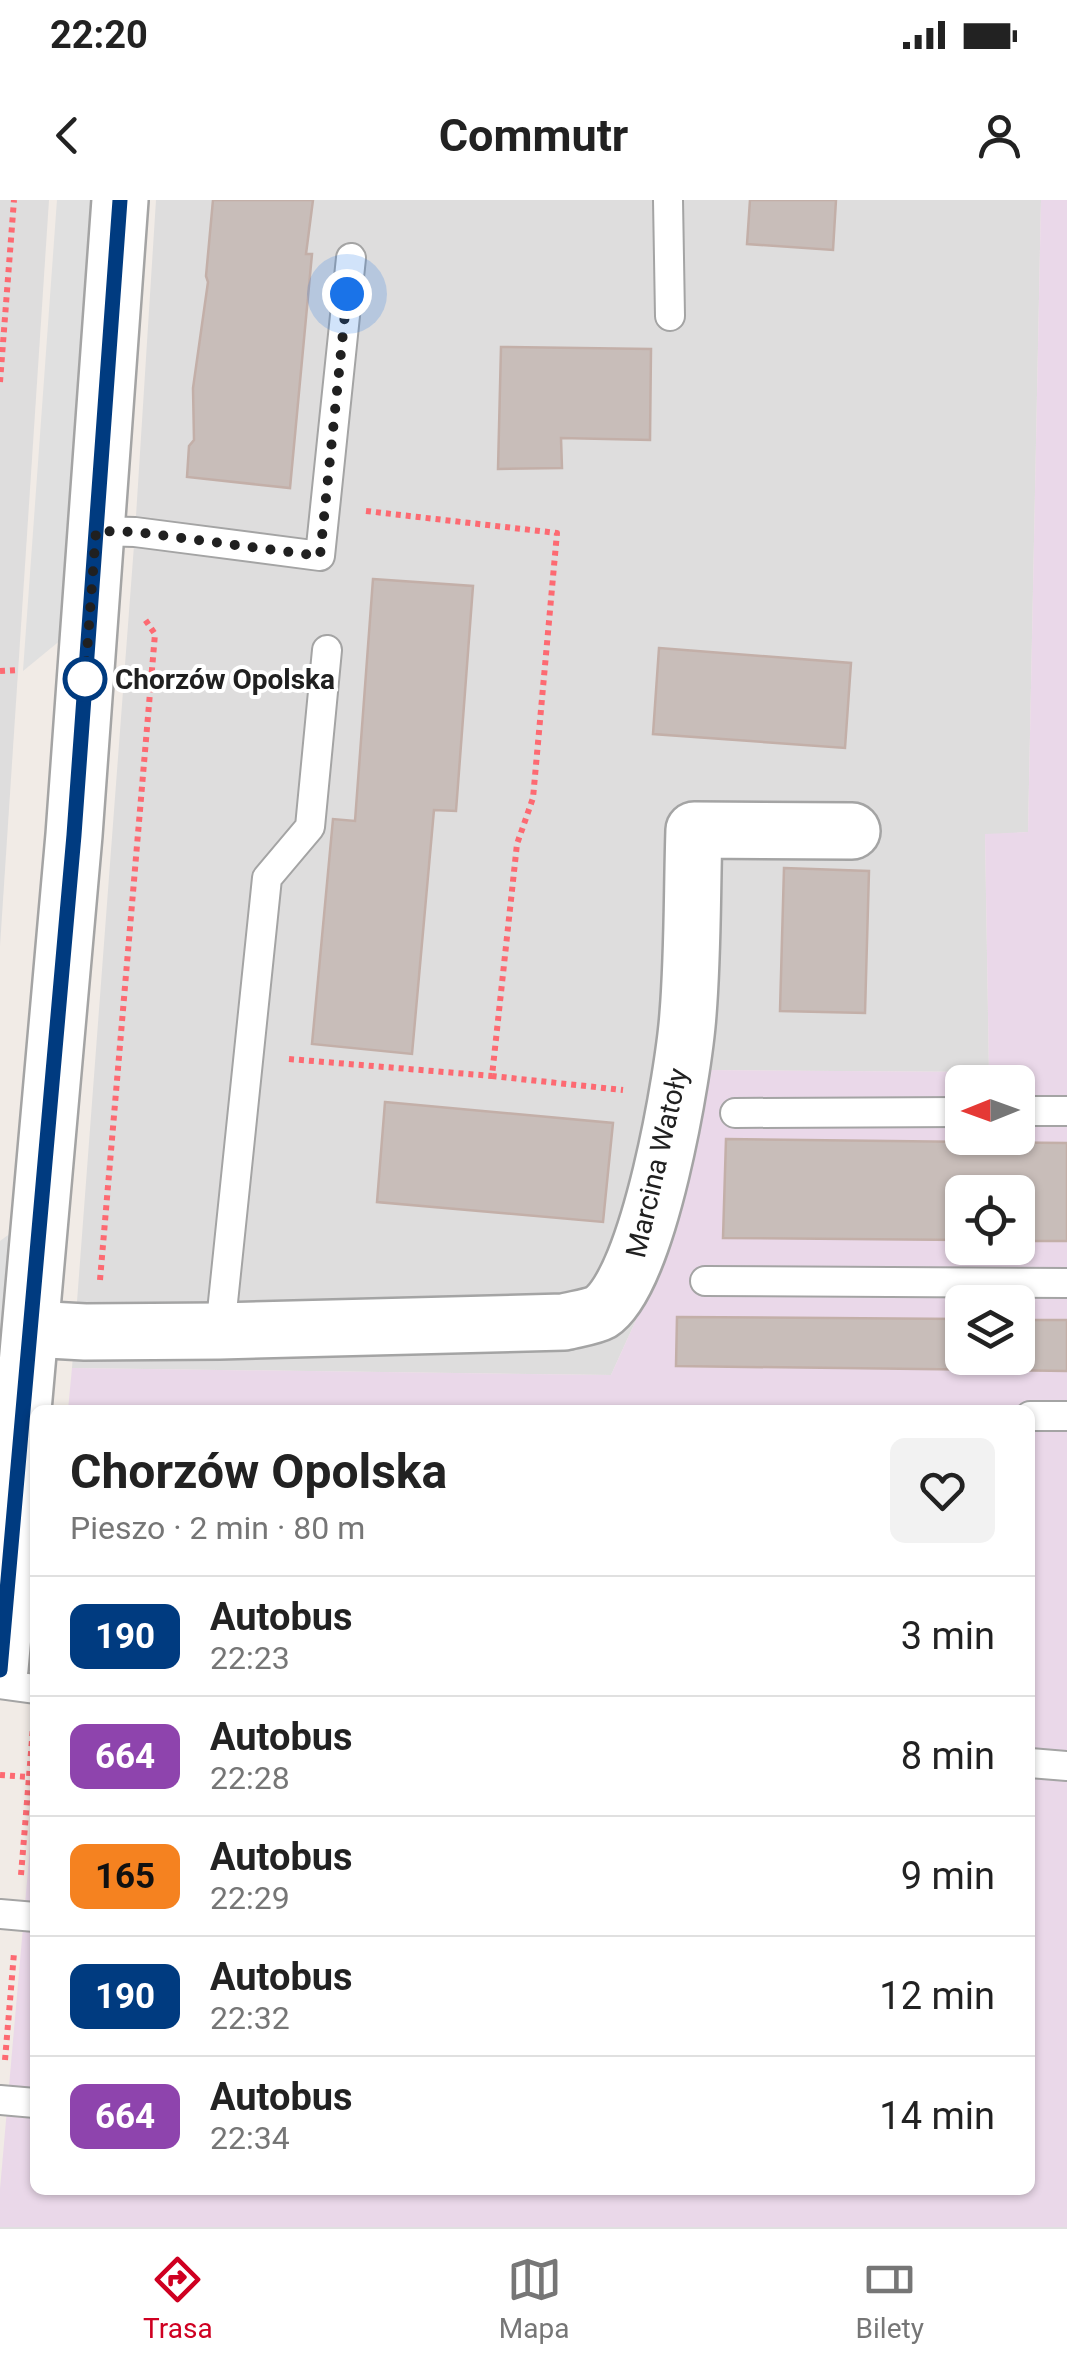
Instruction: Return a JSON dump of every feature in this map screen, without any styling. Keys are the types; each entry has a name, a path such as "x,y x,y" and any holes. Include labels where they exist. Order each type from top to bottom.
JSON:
{"street":[{"path":"0,1669 74,835 120,200"},
{"name":"Marcina Watoły","path":"30,1329 220,1331 564,1322 602,1311 632,1271 652,1212 677,1096 688,1016 694,830 852,831"}],"lane":[{"path":"668,200 670,316"},
{"path":"96,531 136,532 320,556 351,258"},
{"path":"220,1331 267,878 310,827 327,650"},
{"path":"1035,1111 1067,1111"},
{"path":"735,1114 945,1112"},
{"path":"705,1280 1067,1283"},
{"path":"1035,1416 1067,1416"},
{"path":"0,1684 30,1688"},
{"path":"1035,1763 1067,1766"},
{"path":"0,1914 30,1917"},
{"path":"0,2100 30,2103"}],"path":[{"path":"0,382 14,200"},
{"path":"325,507 557,532 533,798 517,844 492,1076"},
{"path":"0,670 18,670"},
{"path":"250,1055 677,1096"},
{"path":"0,1774 29,1777 30,1766"}],"shaded area":[{"path":"0,200 49,200 0,946"},
{"path":"57,200 96,200 62,639 23,671"},
{"path":"156,200 1041,200 1028,832 985,835 989,1065 945,1065 945,1072 706,1070 677,1230 611,1375 72,1368"},
{"path":"1041,200 1067,200 1067,2227 0,2227 30,1847 30,2195 1035,2195 1035,1405 68,1405 72,1368 611,1375 677,1230 706,1070 945,1072 945,1155 1035,1155 1035,1065 989,1065 985,834 1028,832"},
{"path":"15,1230 0,1396 0,1241"}],"building":[{"path":"213,200 313,200 306,254 312,254 290,488 187,477 189,446 194,440 193,388 208,282"},
{"path":"750,200 836,200 833,250 747,244"},
{"path":"501,347 651,349 650,440 561,438 562,468 498,469"},
{"path":"373,579 473,586 456,811 434,810 412,1054 312,1044 333,819 355,821"},
{"path":"659,648 851,663 845,748 653,734"},
{"path":"784,868 869,871 865,1013 780,1011"},
{"path":"385,1102 613,1123 603,1222 377,1202"},
{"path":"726,1139 945,1142 945,1155 1035,1155 1035,1143 1067,1143 1067,1241 1035,1241 1035,1175 945,1175 945,1240 723,1238"},
{"path":"677,1317 945,1319 945,1369 676,1366"},
{"path":"1035,1320 1067,1320 1067,1371 1035,1371"}],"bus line":[{"name":"190","path":"0,1670 74,835 120,200"}],"place":[{"name":"Chorzów Opolska","path":"85,679"}],"route":[{"path":"85,679 96,531 136,532 320,556 347,294"}]}
